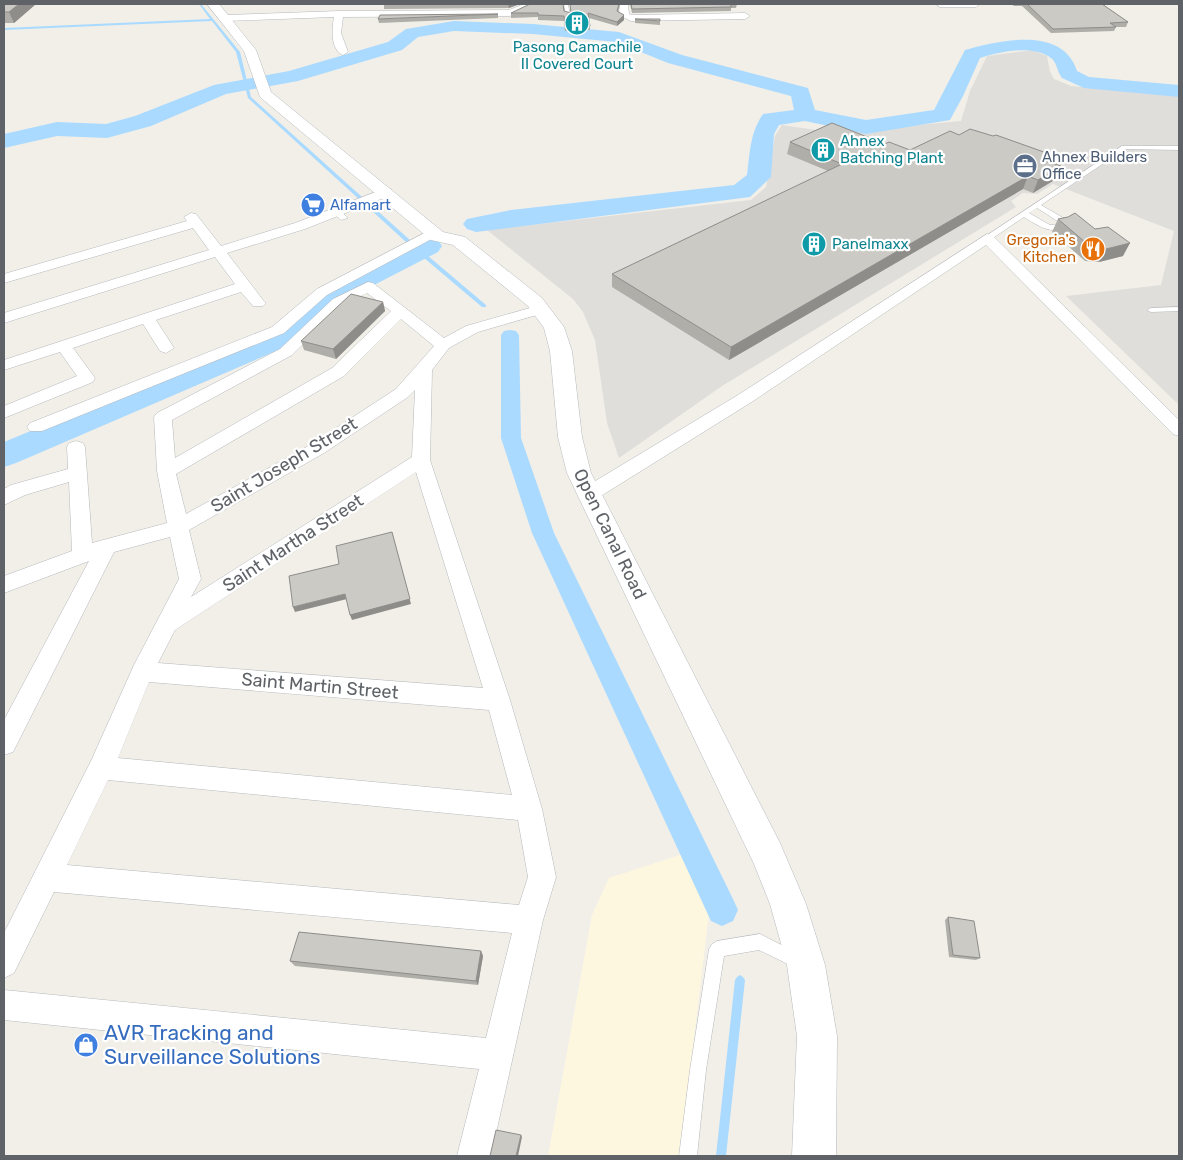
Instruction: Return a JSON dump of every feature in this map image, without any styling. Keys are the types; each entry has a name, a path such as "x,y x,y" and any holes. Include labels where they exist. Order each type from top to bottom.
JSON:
{"main road":[{"name":"Open Canal Road","path":"213,4 250,50 265,94 387,201 421,240 458,241 542,310 554,327 558,338 573,455 589,494 768,856 788,904 806,964 817,1036 814,1156"}],"street":[{"path":"272,13 311,8 374,10 379,4"},
{"path":"226,18 340,14 510,13 531,4"},
{"path":"624,4 624,16 631,18 745,16"},
{"path":"940,4 976,4"},
{"path":"340,14 336,33 342,52"},
{"path":"361,207 369,198 387,201"},
{"path":"4,318 361,207 387,201"},
{"path":"4,279 194,220 258,303"},
{"path":"589,494 744,399 987,238 1179,430"},
{"path":"36,427 278,330 322,292 421,240"},
{"path":"4,365 244,286"},
{"path":"4,963 101,768 142,672 190,579 166,471 163,417 286,352 338,302 368,286 443,345"},
{"name":"Saint Joseph Street","path":"4,585 107,546 179,527 317,449 402,393 424,370 443,345 472,329 542,310"},
{"path":"166,471 338,372 400,311"},
{"path":"147,318 166,348"},
{"path":"4,412 87,378 64,345"},
{"path":"424,370 421,460 498,700 529,809 542,877 474,1156"},
{"path":"76,447 83,555"},
{"name":"Saint Martha Street","path":"165,625 421,460"},
{"path":"4,498 18,490 78,473"},
{"path":"4,744 107,546"},
{"name":"Saint Martin Street","path":"142,672 498,700"},
{"path":"101,768 529,809"},
{"path":"46,877 530,920"},
{"path":"4,1005 498,1055"}],"lane":[{"path":"566,4 568,15"},
{"path":"987,238 1038,206 1124,147 1179,148"},
{"path":"1025,214 1048,227 1062,227 1062,222 1038,206"},
{"path":"1151,310 1179,309"},
{"path":"688,1156 698,1070 716,949 760,942 806,964"}],"shaded area":[{"path":"1033,50 1047,56 1050,72 1054,79 1071,86 1179,96 1179,405 1066,296 1161,285 1174,231 1053,184 1037,194 1023,193 1011,201 1016,207 722,386 619,458 607,423 595,340 583,312 573,299 487,230 751,200 766,187 775,136 782,125 823,131 852,131 961,121 970,91 987,56"},
{"path":"686,853 709,913 680,1156 548,1156 592,915 609,878"}],"building":[{"path":"4,4 19,4 9,12 4,12"},
{"path":"530,4 563,4 564,11 571,13 570,4 619,4 617,11 624,15 617,22 588,13 590,26 565,26 564,16 538,15 538,13 511,13"},
{"path":"631,4 731,4 731,7 632,9"},
{"path":"1027,4 1102,4 1128,22 1110,23 1116,27 1053,29"},
{"path":"498,14 378,19 380,15"},
{"path":"635,19 660,19 660,21"},
{"name":"Panelmaxx","path":"832,123 885,144 889,142 910,150 950,131 959,135 970,129 993,136 996,135 1055,156 1045,161 1061,166 1038,180 1028,176 731,347 612,274 842,164 790,142"},
{"path":"1075,213 1095,229 1108,227 1130,243 1106,249 1092,248 1058,219"},
{"path":"351,294 383,302 333,349 301,341"},
{"path":"392,532 410,599 350,615 345,594 293,607 289,576 339,564 336,546"},
{"path":"948,917 974,921 980,958 953,955"},
{"path":"299,932 481,951 476,981 290,961"},
{"path":"496,1130 521,1135 516,1156 490,1156"}],"waterway":[{"path":"200,4 213,20"},
{"path":"4,29 213,20"},
{"path":"213,20 238,52 249,97 419,251 484,306"},
{"path":"267,81 291,77 395,46 412,33 454,26 533,29 619,37 675,59 801,92 805,115"},
{"path":"805,115 866,127 942,115 972,54 1020,46 1046,48 1057,53 1064,60 1069,74 1084,82 1179,91"},
{"path":"4,141 57,129 107,131 143,121 221,89 255,83"},
{"path":"476,224 511,218 741,192 759,177 763,134 771,119 805,115"},
{"path":"4,455 286,336 335,294 429,246"},
{"path":"510,335 511,438 543,533 722,910"},
{"path":"721,1156 740,980"}],"place":[{"name":"Pasong Camachile II Covered Court","path":"577,23"},
{"name":"Ahnex Batching Plant","path":"823,150"},
{"name":"Ahnex Builders Office","path":"1025,166"},
{"name":"Alfamart","path":"313,205"},
{"name":"Panelmaxx","path":"814,244"},
{"name":"Gregoria's Kitchen","path":"1093,249"},
{"name":"AVR Tracking and Surveillance Solutions","path":"86,1045"}]}
